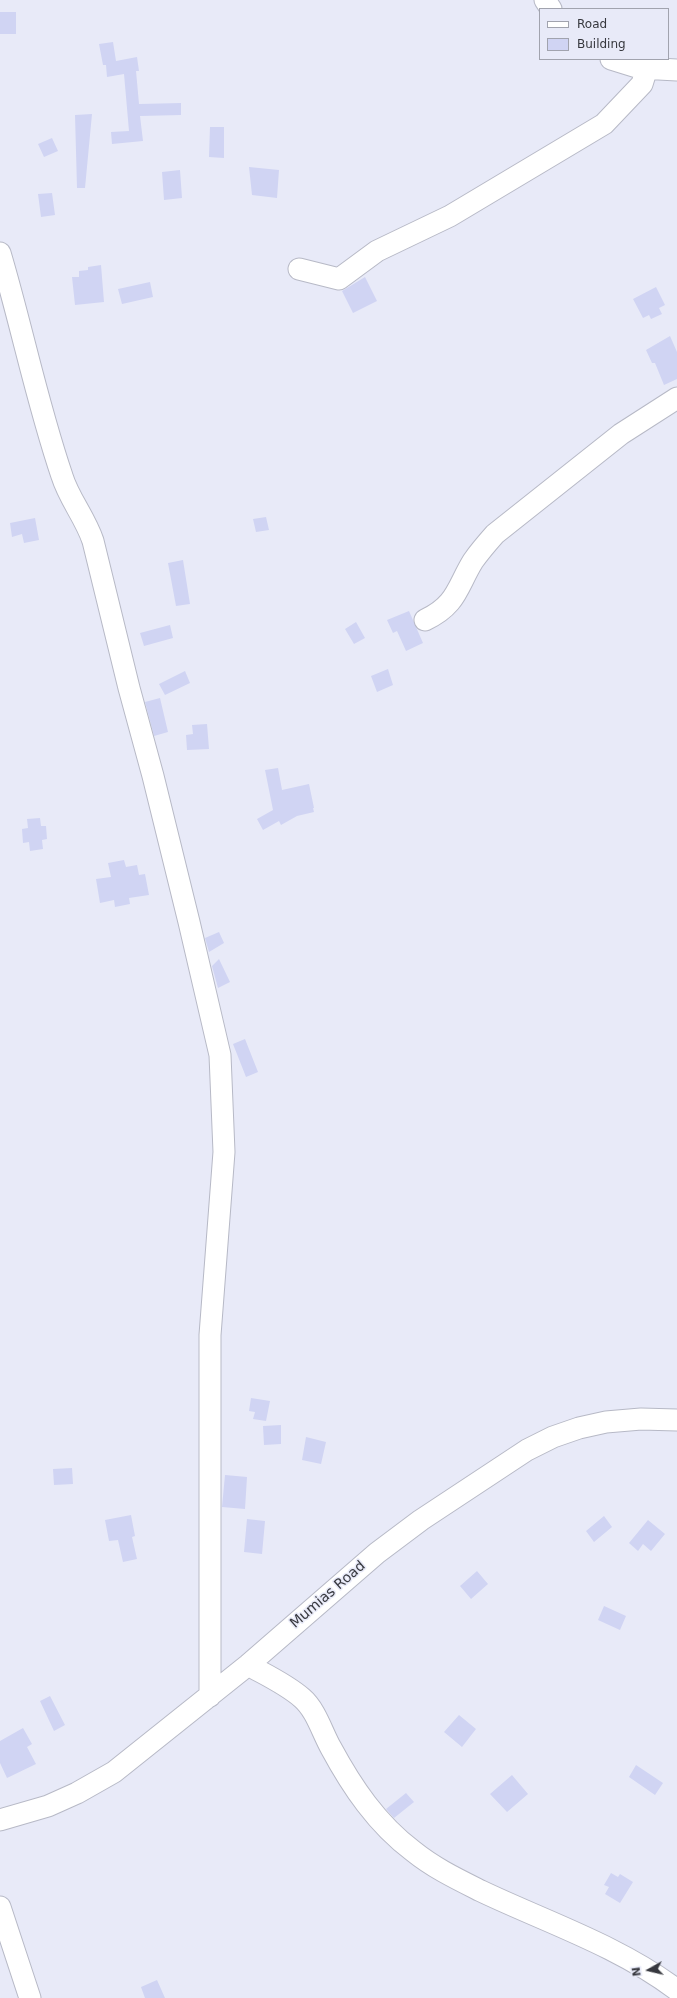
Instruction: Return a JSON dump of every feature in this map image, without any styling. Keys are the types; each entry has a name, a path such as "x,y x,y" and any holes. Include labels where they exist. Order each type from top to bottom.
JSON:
{"street":[{"path":"613,60 620,63 647,68 677,70"},
{"path":"299,269 339,279 377,251 450,216 604,124 642,84 647,68"},
{"path":"0,253 36,390 62,476 72,500 88,525 93,541 129,688 153,776 220,1055 224,1152 210,1335 210,1696"},
{"path":"425,620 439,614 448,605 458,592 482,548 495,534 622,434 677,398"},
{"name":"Mumias Road","path":"0,1820 48,1806 77,1794 114,1772 248,1665 377,1553 421,1520 527,1450 553,1437 579,1428 606,1422 677,1420"},
{"path":"248,1665 283,1684 303,1699 312,1710 340,1764 372,1813 388,1830 412,1851 444,1873 608,1948 660,1977 677,1990"},
{"path":"0,1907 30,1998"}],"building":[{"path":"0,12 16,12 16,34 0,34"},
{"path":"113,42 116,61 137,57 139,71 136,71 139,104 181,103 181,115 140,116 143,141 112,144 111,132 129,131 124,74 107,77 106,65 103,65 99,44"},
{"path":"92,114 85,188 77,188 75,115"},
{"path":"210,127 224,127 224,158 209,157"},
{"path":"52,138 58,151 44,157 38,144"},
{"path":"249,167 279,170 277,198 252,195"},
{"path":"180,170 182,198 164,200 162,172"},
{"path":"52,193 55,215 41,217 38,194"},
{"path":"101,265 104,302 75,305 72,277 79,277 79,271 88,270 88,267"},
{"path":"365,277 377,301 353,313 342,291"},
{"path":"150,282 153,297 122,304 118,289"},
{"path":"656,287 665,305 659,308 662,314 651,319 649,315 643,318 633,299"},
{"path":"670,336 677,352 677,379 664,385 655,363 652,363 646,350"},
{"path":"266,517 269,530 256,532 253,519"},
{"path":"35,518 39,540 24,543 22,534 12,537 10,523"},
{"path":"183,560 190,604 176,606 168,563"},
{"path":"409,611 423,643 406,651 397,631 393,633 387,620"},
{"path":"356,622 365,638 354,644 345,629"},
{"path":"170,625 173,638 144,646 140,633"},
{"path":"388,669 393,685 377,692 371,676"},
{"path":"185,671 190,683 165,695 159,684"},
{"path":"160,698 168,732 154,736 145,702"},
{"path":"207,724 209,749 187,750 186,735 193,734 192,725"},
{"path":"278,768 282,790 309,784 314,812 297,816 281,825 279,821 263,830 257,819 273,810 265,770"},
{"path":"40,818 41,826 46,826 47,839 42,840 43,849 30,851 29,842 23,843 22,829 28,828 27,819"},
{"path":"124,860 126,867 137,865 139,875 145,874 149,895 129,898 130,904 115,907 114,900 100,903 96,879 111,877 108,863"},
{"path":"219,932 224,943 209,952 205,938"},
{"path":"219,959 230,982 218,988 212,966"},
{"path":"245,1039 258,1072 246,1077 233,1044"},
{"path":"251,1398 270,1401 266,1421 253,1419 255,1412 249,1411"},
{"path":"281,1425 281,1444 264,1445 263,1426"},
{"path":"306,1437 326,1442 321,1464 302,1460"},
{"path":"72,1468 73,1484 54,1485 53,1469"},
{"path":"225,1475 247,1477 245,1509 222,1507"},
{"path":"131,1515 135,1536 132,1537 137,1559 123,1562 118,1540 109,1541 105,1520"},
{"path":"604,1516 612,1527 594,1542 586,1531"},
{"path":"247,1519 265,1521 262,1554 244,1552"},
{"path":"648,1520 665,1534 651,1551 643,1544 638,1551 629,1543"},
{"path":"477,1571 488,1584 471,1599 460,1586"},
{"path":"604,1606 626,1616 620,1630 598,1620"},
{"path":"50,1696 65,1725 54,1731 40,1701"},
{"path":"459,1715 476,1729 462,1747 444,1732"},
{"path":"23,1728 32,1744 27,1747 36,1764 7,1778 0,1763 0,1741"},
{"path":"636,1765 663,1783 655,1795 629,1777"},
{"path":"512,1775 528,1794 507,1812 490,1794"},
{"path":"406,1793 414,1802 394,1818 386,1809"},
{"path":"611,1873 618,1877 620,1874 633,1882 620,1903 605,1894 609,1887 604,1885"},
{"path":"157,1980 165,1998 145,1998 141,1987"}]}
